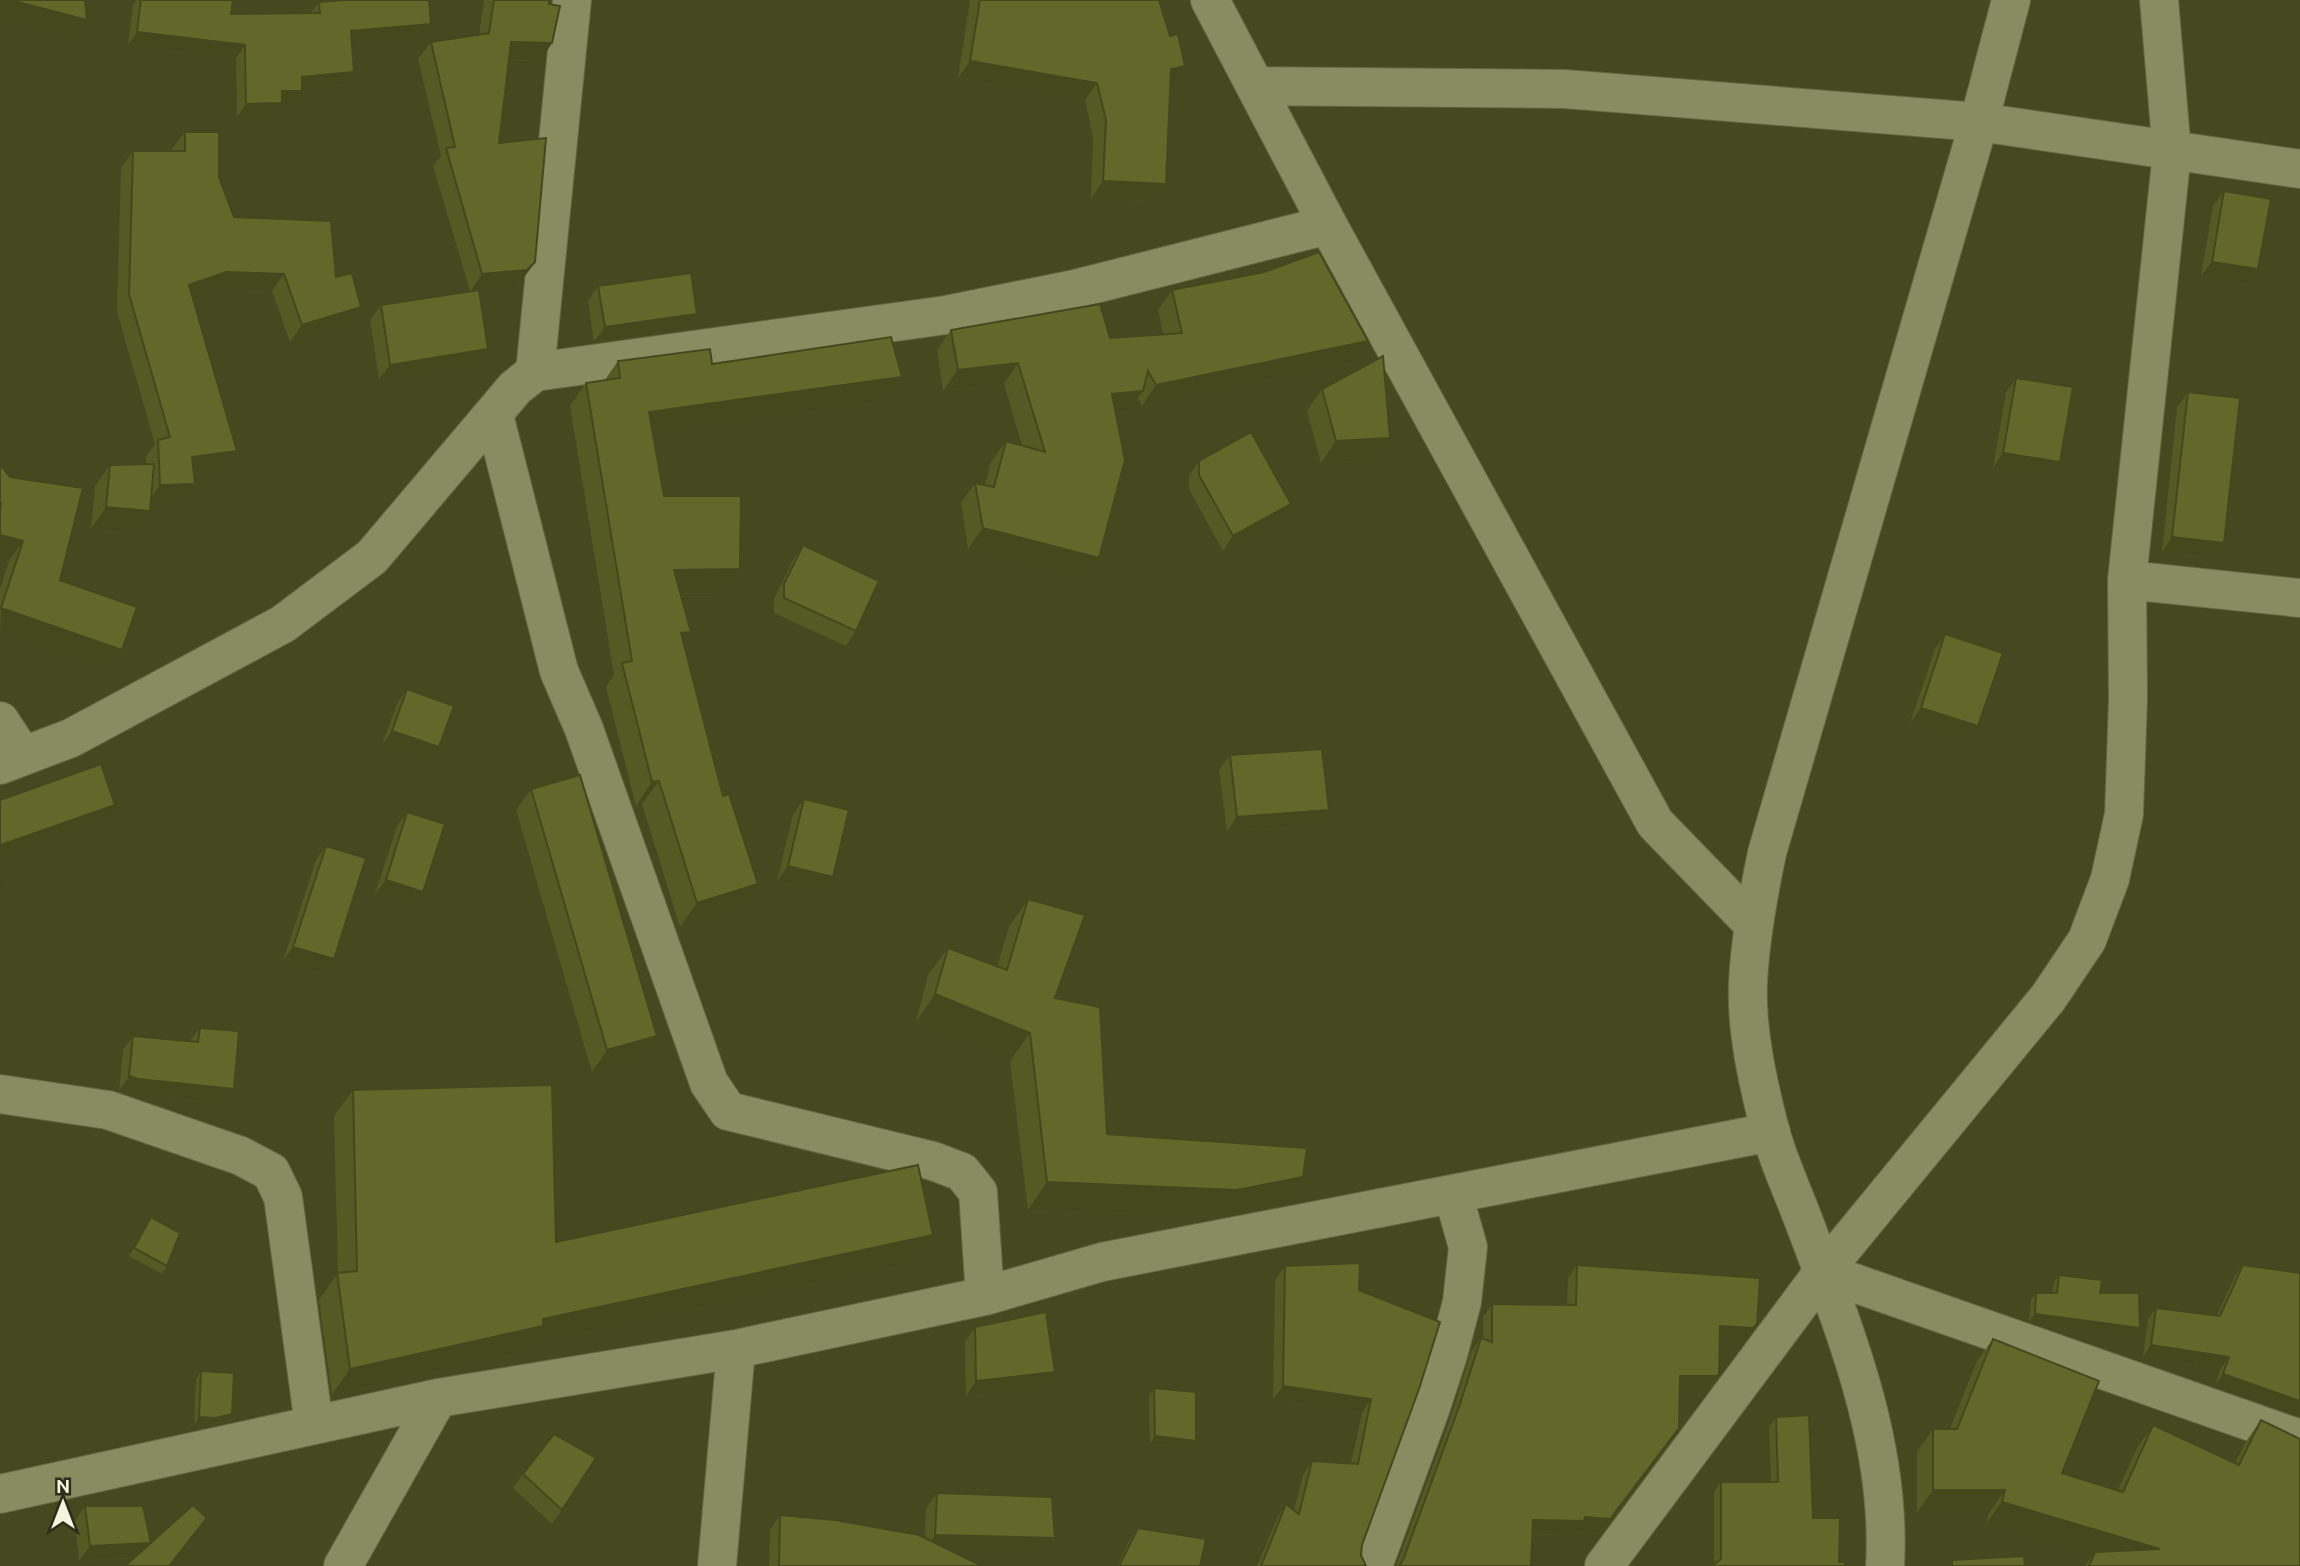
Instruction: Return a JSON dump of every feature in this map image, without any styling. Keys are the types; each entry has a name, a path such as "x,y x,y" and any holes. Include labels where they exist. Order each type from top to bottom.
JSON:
{"street":[{"path":"535,372 572,0"},
{"path":"1210,0 1328,225 1655,823 1753,924"},
{"path":"1885,1566 1884,1490 1876,1441 1861,1380 1770,1132 1753,1048 1748,986 1753,924 1767,853 1979,122 2011,0"},
{"path":"1604,1566 1823,1272 2048,998 2087,940 2110,879 2124,814 2128,699 2127,580 2172,152 2159,0"},
{"path":"1257,86 1565,89 1979,122 2300,169"},
{"path":"0,722 12,760 71,738 283,624 372,557 515,388 535,372 946,315 1075,289 1328,225"},
{"path":"494,415 559,671 584,729 709,1083 729,1111 933,1161 962,1172 978,1192 985,1296"},
{"path":"2127,580 2300,598"},
{"path":"0,1094 108,1110 241,1156 271,1172 283,1197 314,1425"},
{"path":"0,1494 438,1398 736,1349 985,1296 1102,1262 1770,1132"},
{"path":"1373,1566 1448,1356 1462,1302 1468,1247 1453,1194"},
{"path":"1823,1272 2300,1439"},
{"path":"717,1566 736,1349"},
{"path":"343,1566 438,1398"}],"building":[{"path":"10,0 85,0 87,20"},
{"path":"141,0 233,0 231,14 320,13 319,2 343,0 429,0 431,24 351,31 354,72 302,77 302,91 282,91 282,103 246,104 245,45 137,32"},
{"path":"494,0 549,0 549,4 560,6 552,43 511,42 499,143 546,138 535,262 527,270 482,274 446,148 455,147 431,42 489,33"},
{"path":"980,0 1159,0 1170,36 1178,34 1185,66 1171,69 1166,184 1103,181 1106,120 1097,83 970,61"},
{"path":"185,132 219,132 219,177 234,217 331,221 336,277 352,273 361,307 302,325 284,274 226,272 189,285 237,451 192,457 195,484 160,485 158,440 170,437 129,294 133,151 185,151"},
{"path":"2224,191 2271,199 2258,269 2212,262"},
{"path":"1319,252 1368,341 1156,385 1148,371 1143,391 1112,394 1125,460 1099,558 983,528 975,483 994,487 1006,441 1045,452 1018,363 958,370 951,330 1100,304 1110,338 1182,333 1172,290 1264,272"},
{"path":"691,273 697,314 605,327 598,286"},
{"path":"479,290 488,349 390,365 381,305"},
{"path":"891,337 902,377 649,412 664,496 741,496 740,569 674,570 691,632 681,633 723,796 729,794 758,884 697,903 659,781 652,782 622,663 632,661 586,383 620,378 618,361 710,349 712,364"},
{"path":"1383,356 1390,438 1336,441 1322,389"},
{"path":"2016,378 2073,387 2060,462 2003,453"},
{"path":"2188,392 2240,398 2224,543 2172,537"},
{"path":"1251,432 1291,504 1233,536 1199,475 1199,461"},
{"path":"0,464 10,477 83,488 60,580 137,607 122,650 1,608 23,541 0,535"},
{"path":"154,464 150,511 106,507 110,465"},
{"path":"803,545 879,581 856,631 784,598 784,584"},
{"path":"1945,634 2003,653 1978,726 1921,708"},
{"path":"407,689 454,706 439,747 392,731"},
{"path":"1322,749 1329,810 1237,817 1230,755"},
{"path":"101,764 115,805 1,845 0,974 0,800"},
{"path":"580,775 657,1036 607,1050 531,789"},
{"path":"804,799 849,810 833,877 788,866"},
{"path":"407,812 445,824 423,892 386,880"},
{"path":"326,846 366,858 334,959 293,947"},
{"path":"1028,899 1085,915 1055,998 1100,1007 1107,1134 1307,1148 1303,1177 1237,1190 1047,1182 1030,1033 935,994 948,948 1007,970"},
{"path":"200,1028 239,1031 234,1089 129,1076 133,1036 198,1042"},
{"path":"552,1085 556,1242 918,1165 933,1235 543,1319 543,1326 350,1369 337,1273 357,1271 353,1090"},
{"path":"151,1217 180,1233 167,1266 134,1248"},
{"path":"1360,1263 1359,1290 1440,1322 1419,1389 1362,1545 1361,1555 1366,1566 1261,1566 1286,1504 1299,1514 1312,1461 1358,1464 1371,1399 1283,1386 1285,1266"},
{"path":"1577,1265 1760,1278 1757,1323 1753,1328 1720,1326 1717,1376 1680,1376 1679,1428 1610,1519 1585,1517 1584,1521 1533,1520 1531,1566 1399,1566 1460,1404 1481,1338 1492,1342 1492,1304 1576,1305"},
{"path":"2243,1265 2300,1273 2300,1401 2223,1374 2229,1357 2151,1345 2156,1308 2220,1316"},
{"path":"2059,1275 2102,1280 2100,1293 2139,1293 2140,1328 2035,1314 2036,1293 2057,1293"},
{"path":"1046,1312 1055,1372 976,1381 975,1327"},
{"path":"1993,1339 2099,1381 2062,1473 2123,1492 2153,1425 2239,1465 2261,1420 2300,1439 2300,1566 2089,1566 2095,1552 2160,1549 2002,1502 2005,1490 1933,1490 1933,1429 1957,1429"},
{"path":"201,1371 234,1373 232,1414 216,1418 199,1417"},
{"path":"1154,1388 1196,1392 1196,1441 1155,1436"},
{"path":"1809,1415 1813,1518 1840,1518 1839,1562 1845,1562 1845,1566 1712,1566 1721,1559 1721,1482 1778,1482 1776,1417"},
{"path":"554,1434 596,1458 562,1510 523,1474"},
{"path":"937,1493 1052,1497 1055,1538 935,1535"},
{"path":"193,1505 207,1518 169,1566 125,1566"},
{"path":"85,1506 143,1506 151,1543 90,1546"},
{"path":"780,1515 835,1520 919,1535 982,1566 779,1566"},
{"path":"1138,1528 1206,1539 1200,1566 1119,1566"},
{"path":"2024,1556 2025,1566 1952,1566 1952,1560"}]}
